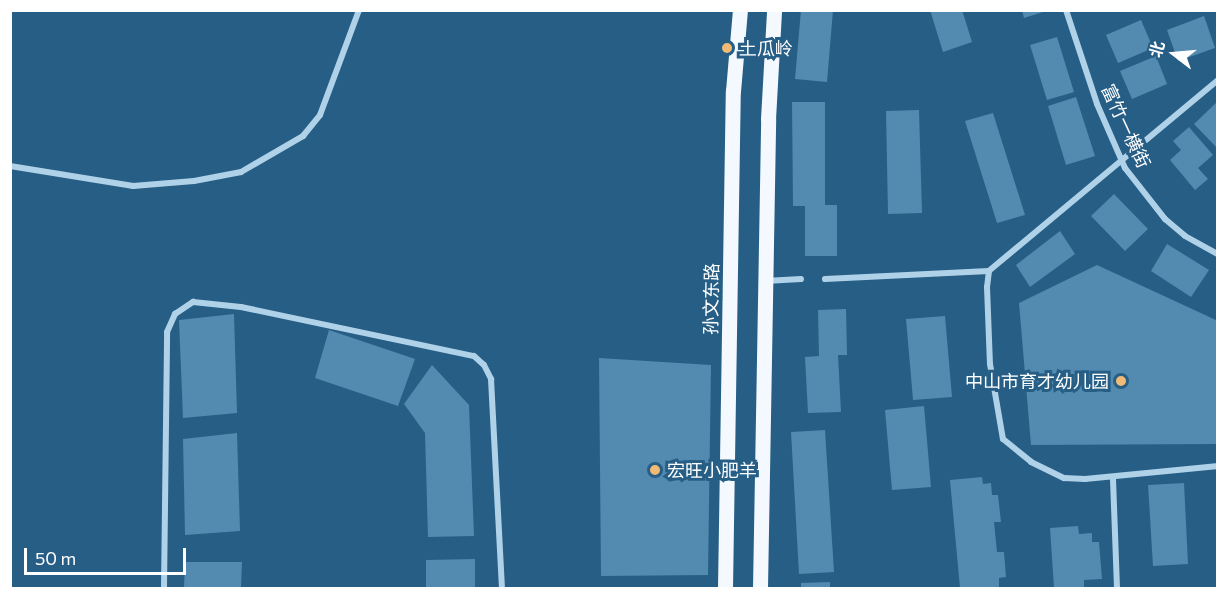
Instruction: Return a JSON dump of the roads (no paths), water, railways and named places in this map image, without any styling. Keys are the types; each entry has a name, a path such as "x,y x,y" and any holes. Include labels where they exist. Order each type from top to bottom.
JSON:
{"main road":[{"name":"孙文东路","path":"726,588 733,91 740,10"},
{"path":"760,588 764,281 768,119 774,10"}],"street":[{"path":"10,166 133,186 194,181 241,172 303,136 320,115 359,10"},
{"name":"富竹一横街","path":"1066,10 1097,104 1122,159 1165,219 1185,236 1218,254"},
{"path":"825,279 989,271 1218,80"},
{"path":"989,271 987,316 990,364 1003,439 1031,462 1064,478 1113,478 1218,466"},
{"path":"764,281 801,279"},
{"path":"164,588 167,332 175,314 193,302 241,307 474,356 484,365 491,379 502,588"},
{"path":"1113,478 1117,588"}],"place":[{"name":"土瓜岭","path":"727,48"},
{"name":"中山市育才幼儿园","path":"1121,381"},
{"name":"宏旺小肥羊","path":"655,470"}]}
